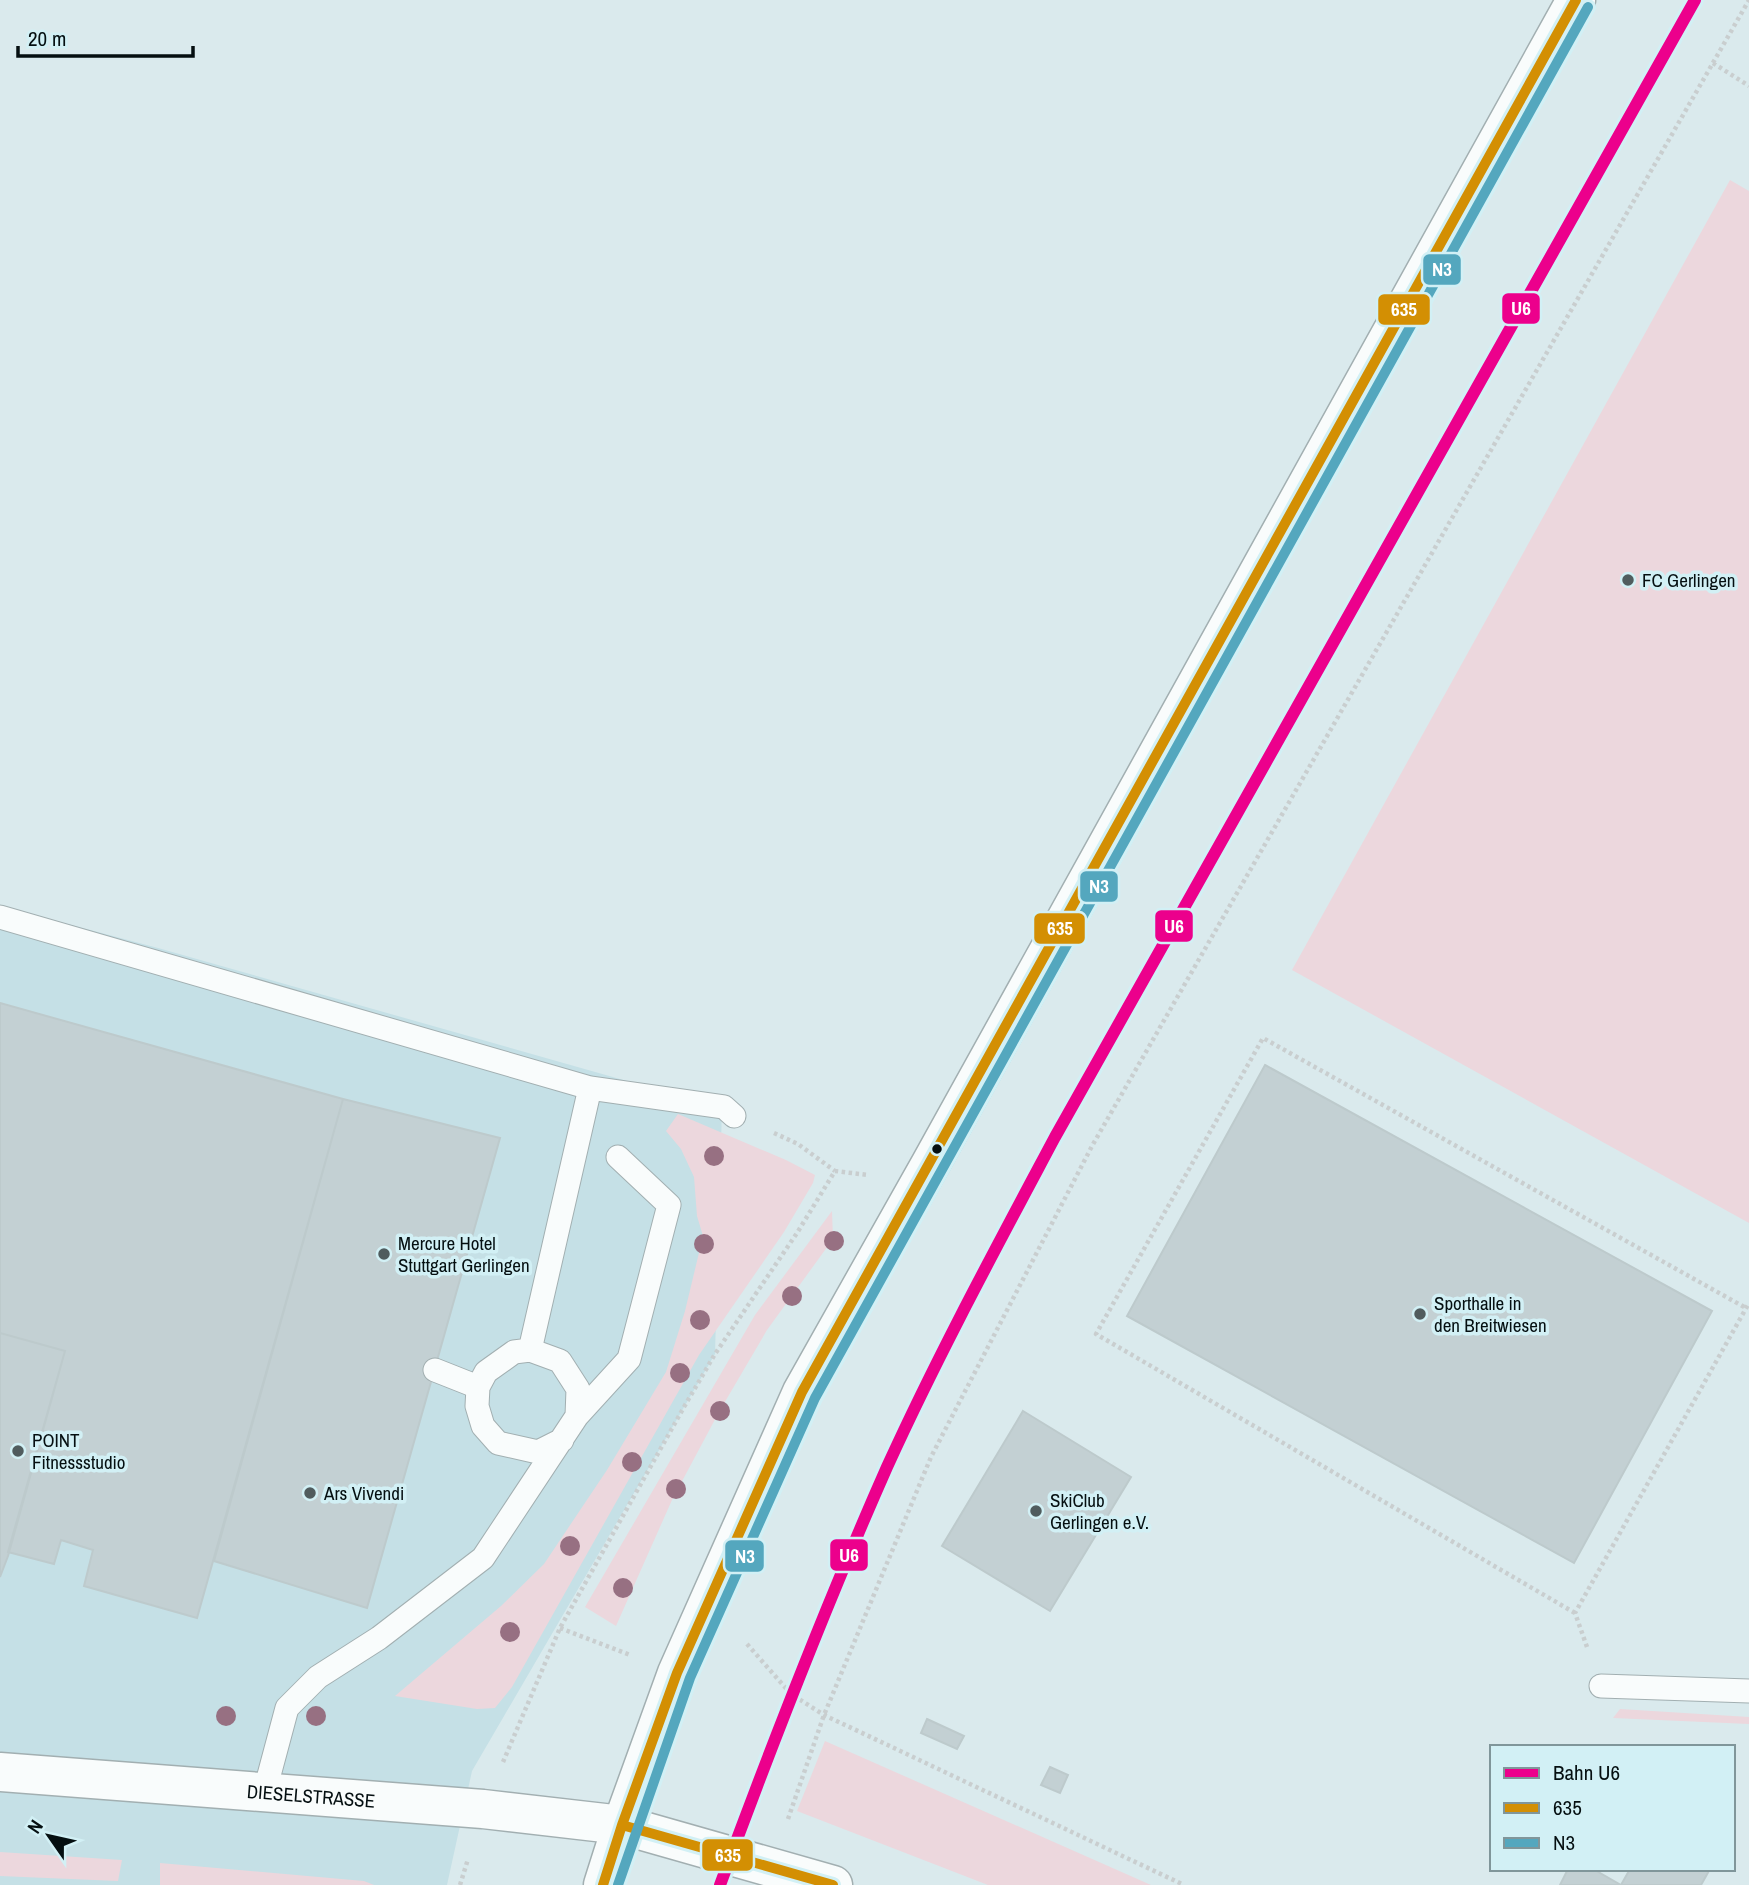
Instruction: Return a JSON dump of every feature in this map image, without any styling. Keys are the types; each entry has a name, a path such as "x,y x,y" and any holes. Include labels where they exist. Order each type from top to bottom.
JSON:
{"main road":[{"path":"603,1885 677,1673 802,1392 1576,0"},
{"name":"DIESELSTRASSE","path":"0,1772 483,1809 622,1825 833,1885"}],"lane":[{"path":"0,917 590,1088 724,1107 734,1116"},
{"path":"530,1350 590,1088"},
{"path":"264,1794 287,1708 318,1677 379,1638 483,1558 577,1416 629,1359 669,1205 618,1157"},
{"path":"562,1440 538,1452 498,1443 483,1426 477,1406 478,1387 486,1372 514,1352 530,1350 560,1361 578,1389 577,1416"},
{"path":"435,1370 478,1387"},
{"path":"1601,1686 1749,1691"}],"path":[{"path":"771,1866 824,1715 931,1457 1092,1146 1749,0"},
{"path":"1713,63 1749,86"},
{"path":"1575,1614 1748,1305 1263,1038 1096,1334 1575,1614 1601,1686"},
{"path":"734,1116 798,1144 835,1171 870,1175"},
{"path":"460,1885 483,1809 567,1616 715,1354 797,1233 835,1171"},
{"path":"824,1715 1184,1885"}],"shaded area":[{"name":"FC Gerlingen","path":"1730,180 1749,191 1749,1223 1292,970"},
{"path":"0,906 158,948 722,1108 715,1354 472,1771 447,1885 0,1885"},
{"path":"678,1114 786,1160 815,1175 813,1183 784,1232 699,1355 512,1687 495,1708 477,1709 395,1696 501,1606 544,1564 607,1470 666,1372 685,1311 703,1236 697,1216 694,1177 681,1149 666,1131"},
{"path":"832,1211 833,1239 767,1330 719,1412 672,1500 616,1626 585,1607 755,1315"},
{"path":"1620,1709 1749,1717 1749,1724 1613,1718"},
{"path":"825,1741 1151,1885 988,1885 797,1811"},
{"path":"0,1852 122,1860 118,1881 0,1876"},
{"path":"160,1863 364,1881 374,1885 160,1885"}],"building":[{"path":"0,1003 343,1099 197,1618 84,1586 93,1550 61,1540 54,1564 8,1552 65,1351 0,1333"},
{"name":"Sporthalle in den Breitwiesen","path":"1265,1065 1712,1311 1574,1563 1127,1316"},
{"name":"Mercure Hotel Stuttgart Gerlingen","path":"343,1099 500,1138 367,1608 214,1561"},
{"name":"POINT Fitnessstudio","path":"0,1333 65,1351 0,1577"},
{"name":"SkiClub Gerlingen e.V.","path":"1023,1411 1131,1477 1050,1611 942,1546"},
{"path":"927,1719 964,1736 957,1749 921,1733"},
{"path":"1050,1767 1068,1775 1060,1793 1041,1785"},
{"path":"1567,1871 1596,1871 1621,1885 1560,1885"},
{"path":"1629,1871 1709,1871 1701,1885 1621,1885"}],"rail line":[{"name":"U6","path":"720,1885 800,1675 864,1519 906,1425 968,1301 1055,1137 1695,0"}],"transit line":[{"name":"635","path":"603,1885 677,1673 802,1392 1576,0"},
{"name":"N3","path":"618,1885 690,1678 815,1398 1588,7"},
{"name":"635","path":"622,1825 833,1885"}],"place":[{"name":"FC Gerlingen","path":"1628,580"},
{"name":"Mercure Hotel Stuttgart Gerlingen","path":"384,1254"},
{"name":"Sporthalle in den Breitwiesen","path":"1420,1314"},
{"name":"POINT Fitnessstudio","path":"18,1451"},
{"name":"Ars Vivendi","path":"310,1493"},
{"name":"SkiClub Gerlingen e.V.","path":"1036,1511"}]}
